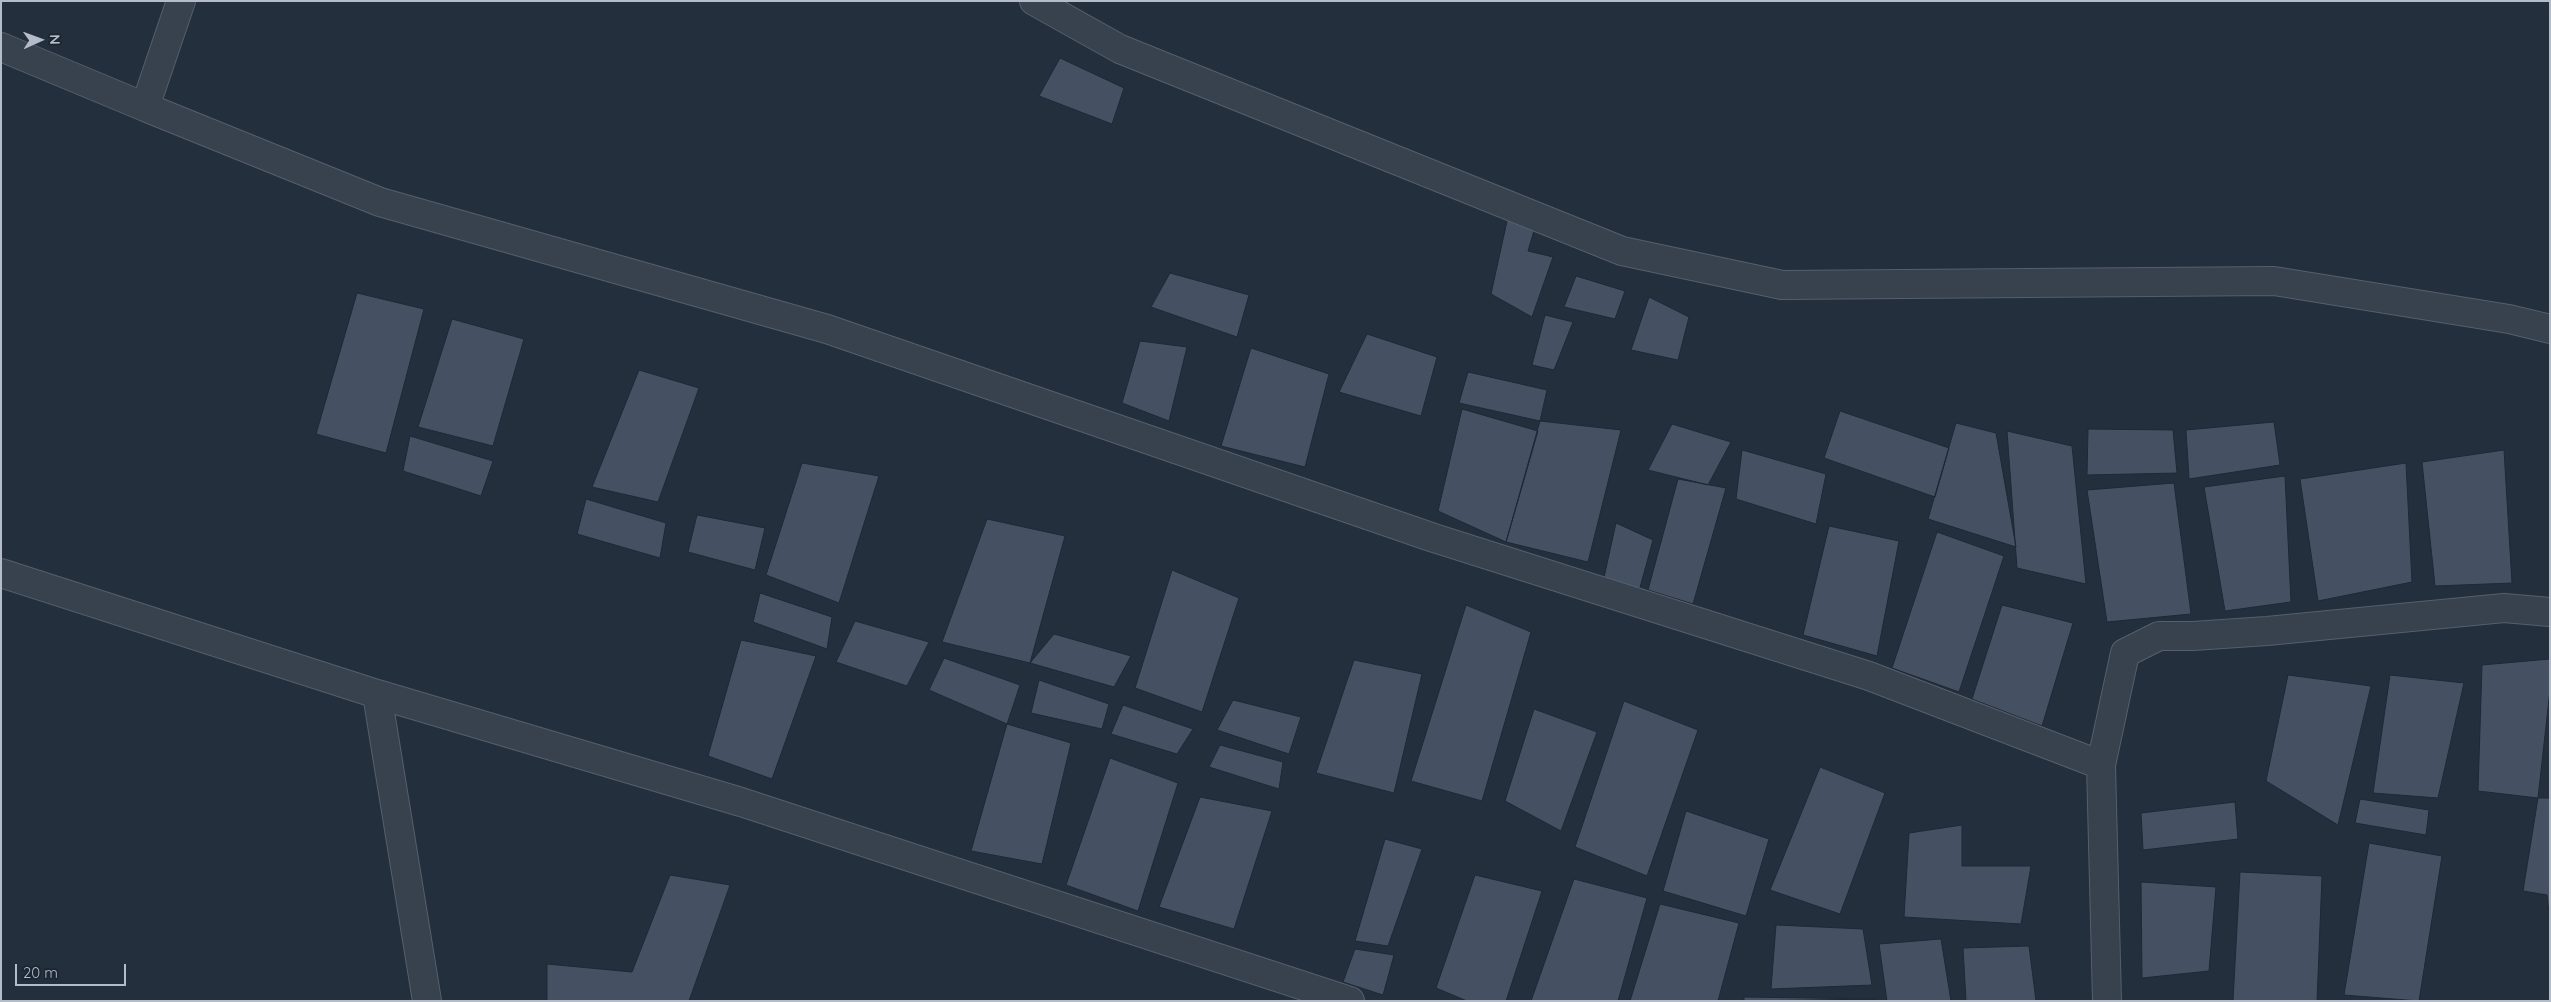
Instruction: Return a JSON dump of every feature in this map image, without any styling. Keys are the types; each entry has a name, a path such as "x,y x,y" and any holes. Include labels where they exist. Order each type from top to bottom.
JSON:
{"street":[{"path":"145,107 181,1"},
{"path":"1034,1 1120,49 1622,251 1782,285 2274,281 2509,319 2550,329"},
{"path":"1,46 145,107 380,202 827,329 1434,538 1868,676 2101,765"},
{"path":"1,573 377,694 741,802 1350,1001"},
{"path":"2107,1001 2101,765 2125,653 2159,636 2193,636 2267,631 2504,608 2550,612"},
{"path":"377,694 427,1001"}],"building":[{"path":"1060,58 1124,88 1112,124 1039,96"},
{"path":"1509,212 1538,217 1528,251 1553,257 1532,317 1491,294"},
{"path":"1170,273 1249,295 1237,337 1151,307"},
{"path":"1576,276 1625,291 1615,319 1564,307"},
{"path":"357,293 424,309 386,453 316,434"},
{"path":"1649,297 1689,317 1678,360 1631,350"},
{"path":"1545,315 1573,322 1554,370 1532,365"},
{"path":"452,319 524,339 493,446 418,427"},
{"path":"1367,334 1437,357 1421,416 1339,392"},
{"path":"1140,341 1187,347 1169,421 1122,403"},
{"path":"1251,348 1329,374 1305,467 1221,446"},
{"path":"639,370 699,388 658,502 592,487"},
{"path":"1468,372 1547,390 1540,421 1459,403"},
{"path":"1462,409 1538,431 1506,542 1438,511"},
{"path":"1840,411 1949,448 1935,497 1824,458"},
{"path":"1540,421 1621,430 1588,562 1506,542"},
{"path":"2274,422 2280,465 2189,479 2186,430"},
{"path":"1956,423 1996,433 2016,547 1928,519"},
{"path":"1672,424 1731,442 1708,485 1648,470"},
{"path":"2088,429 2173,430 2177,473 2087,475"},
{"path":"2007,431 2072,446 2086,584 2017,568"},
{"path":"410,436 493,461 481,496 403,471"},
{"path":"1742,450 1826,474 1816,524 1736,499"},
{"path":"2504,450 2512,583 2435,586 2422,462"},
{"path":"802,463 879,476 839,603 766,575"},
{"path":"2406,463 2412,582 2318,601 2300,479"},
{"path":"2285,476 2291,602 2225,611 2204,487"},
{"path":"1678,479 1726,488 1693,604 1648,590"},
{"path":"2174,483 2191,614 2107,622 2087,490"},
{"path":"586,499 666,523 660,558 577,534"},
{"path":"697,515 765,528 755,570 688,552"},
{"path":"987,519 1065,536 1030,663 942,642"},
{"path":"1616,523 1653,540 1636,602 1601,591"},
{"path":"1829,526 1899,541 1877,656 1803,635"},
{"path":"1937,532 2004,556 1959,692 1892,668"},
{"path":"1172,570 1239,598 1202,712 1135,688"},
{"path":"760,593 832,617 827,649 753,622"},
{"path":"1466,605 1531,632 1482,801 1411,781"},
{"path":"2002,605 2073,623 2042,726 1972,699"},
{"path":"855,621 929,642 907,686 836,662"},
{"path":"1054,634 1131,656 1114,687 1030,663"},
{"path":"741,640 816,656 772,779 708,756"},
{"path":"944,658 1020,685 1007,724 929,690"},
{"path":"2550,659 2550,690 2538,798 2478,791 2482,665"},
{"path":"1354,660 1422,674 1394,793 1316,773"},
{"path":"2288,675 2371,686 2338,825 2266,781"},
{"path":"2390,675 2464,683 2438,798 2373,793"},
{"path":"1039,680 1109,704 1102,729 1031,713"},
{"path":"1233,700 1301,717 1289,754 1217,730"},
{"path":"1624,701 1698,730 1647,876 1575,847"},
{"path":"1123,705 1193,729 1177,754 1111,734"},
{"path":"1534,709 1597,732 1561,831 1505,801"},
{"path":"1007,724 1071,743 1042,864 971,851"},
{"path":"1220,745 1283,762 1279,789 1209,767"},
{"path":"1110,758 1178,783 1138,911 1066,885"},
{"path":"1820,767 1885,793 1840,914 1770,890"},
{"path":"1200,797 1272,811 1234,929 1159,907"},
{"path":"2538,798 2550,798 2550,923 2547,895 2523,891"},
{"path":"2360,799 2429,810 2426,835 2355,823"},
{"path":"2235,802 2238,839 2143,850 2141,813"},
{"path":"1686,811 1769,839 1746,916 1663,891"},
{"path":"1962,825 1962,866 2031,866 2021,924 1904,917 1909,833"},
{"path":"1385,839 1422,849 1388,946 1355,941"},
{"path":"2369,843 2442,856 2419,1001 2344,995"},
{"path":"2240,872 2322,876 2317,1001 2233,1001"},
{"path":"670,875 730,885 689,1001 547,1001 547,964 632,972"},
{"path":"1475,875 1542,891 1506,1001 1467,1001 1436,988"},
{"path":"1574,879 1647,898 1618,1001 1531,1001"},
{"path":"2141,882 2216,887 2209,971 2142,978"},
{"path":"1660,904 1739,923 1718,1001 1630,1001"},
{"path":"1776,925 1863,929 1872,985 1771,989"},
{"path":"1941,939 1951,1001 1887,1001 1879,944"},
{"path":"2029,946 2036,1001 1966,1001 1963,948"},
{"path":"1355,949 1394,955 1383,995 1343,982"},
{"path":"1744,997 1876,999 1744,1001"}]}
